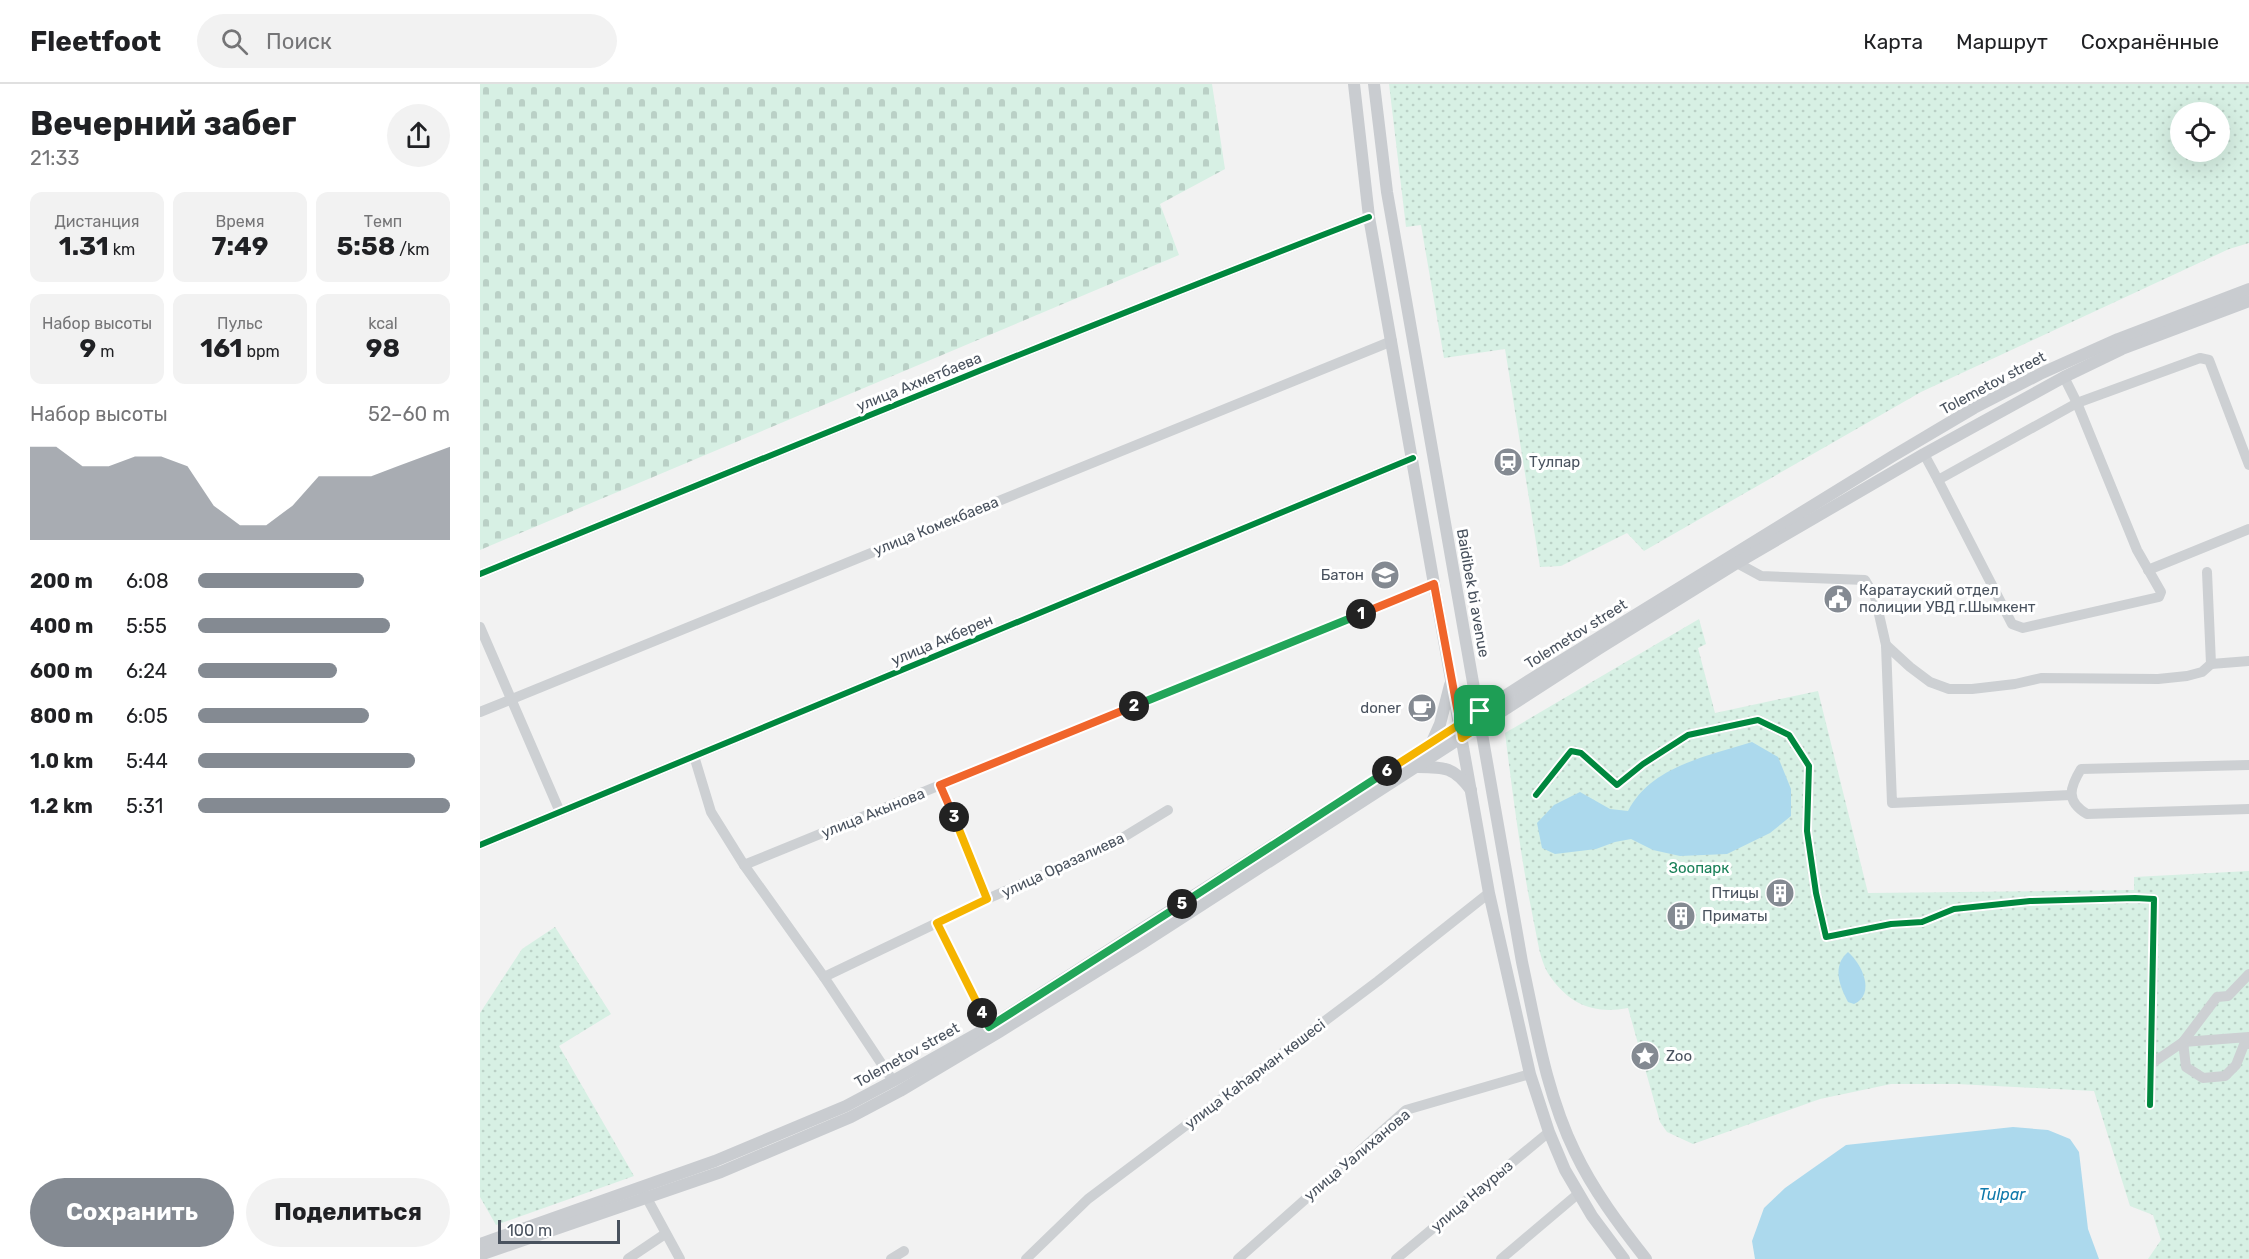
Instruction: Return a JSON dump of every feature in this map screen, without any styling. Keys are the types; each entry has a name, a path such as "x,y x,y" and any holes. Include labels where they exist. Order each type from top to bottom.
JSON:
{"main road":[{"path":"1354,84 1369,217 1434,584 1489,893 1530,1074 1549,1132 1565,1170 1592,1215 1624,1259"},
{"name":"Baidibek bi avenue","path":"1374,84 1387,192 1480,711 1522,962 1550,1087 1580,1162 1606,1204 1646,1259"},
{"name":"Tolemetov street","path":"480,1255 644,1193 846,1106 893,1081 989,1027 1480,711 1974,408 2042,373 2118,339 2249,289"},
{"name":"Tolemetov street","path":"480,1244 644,1193 721,1172 851,1117 900,1091 1143,943 1600,648 1737,563 1924,454 2064,377 2122,349 2249,301"},
{"path":"1422,513 1443,508"},
{"path":"1432,742 1445,709 1452,678"},
{"path":"1418,767 1449,769 1457,773 1472,791"}],"street":[{"name":"улица Ахметбаева","path":"480,574 928,392 1369,217"},
{"name":"улица Комекбаева","path":"480,712 1392,341"},
{"path":"1938,480 2078,403 2200,358 2209,360 2249,465"},
{"path":"1924,454 2012,624 2023,628 2159,597 2161,592 2137,550 2078,403 2064,377"},
{"name":"улица Акберен","path":"480,845 1413,458"},
{"path":"2148,570 2249,529"},
{"path":"1737,563 1761,576 1865,580 1875,597 1886,645 1892,803 2071,795"},
{"path":"2208,572 2211,664"},
{"name":"улица Акынова","path":"744,865 1434,584"},
{"path":"480,627 560,812"},
{"path":"1886,645 1930,682 1949,689 2015,684 2042,678 2168,678 2202,672 2211,664 2249,661"},
{"path":"1536,795 1571,751 1581,753 1617,785 1643,764 1688,735 1758,720 1790,735 1809,766 1807,831 1816,893 1826,937 1891,924 1922,922 1954,909 2030,901 2154,899 2150,1105"},
{"path":"694,756 711,812 744,865 824,977 893,1081"},
{"path":"2249,765 2081,769 2071,784 2071,795 2079,810 2087,814 2249,809"},
{"name":"улица Оразалиева","path":"940,785 987,899"},
{"name":"улица Оразалиева","path":"824,977 987,899 1109,846 1168,810"},
{"name":"улица Каһарман көшесі","path":"1026,1259 1088,1199 1378,981 1489,893"},
{"path":"937,923 989,1027"},
{"path":"2151,1064 2183,1042 2217,997 2228,996 2249,974"},
{"path":"2183,1042 2249,1037"},
{"path":"2183,1042 2186,1067 2203,1078 2225,1076 2236,1065 2245,1042 2249,1044"},
{"name":"улица Уалиханова","path":"1238,1259 1406,1110 1530,1074"},
{"name":"улица Наурыз","path":"1396,1259 1549,1132"},
{"path":"644,1193 680,1259"},
{"path":"1501,1259 1579,1193"},
{"path":"628,1259 665,1234"},
{"path":"891,1259 904,1251"}],"green space":[{"path":"480,84 1212,84 1225,169 1160,204 1179,255 480,550"},
{"path":"1389,84 2249,84 2249,243 2229,249 1921,392 1644,551 1627,533 1561,566 1540,567 1505,349 1444,358 1421,225 1406,227"},
{"name":"Зоопарк","path":"1699,619 1706,644 1698,648 1715,713 1818,691 1868,893 2134,890 2134,877 2249,871 2249,1259 2148,1259 2161,1240 2153,1215 2130,1206 2094,1091 1957,1084 1891,1084 1820,1099 1693,1144 1667,1132 1660,1122 1628,1008 1595,1009 1576,1002 1552,979 1542,959 1525,876 1505,733"},
{"path":"555,927 611,1014 559,1046 634,1176 496,1225 480,1197 480,1013 522,949"}],"water":[{"path":"1752,742 1778,757 1791,789 1791,816 1770,833 1727,854 1680,856 1653,850 1631,839 1596,849 1555,854 1542,848 1537,823 1554,805 1580,792 1610,809 1628,811 1651,783 1666,773 1699,758"},
{"path":"1848,952 1862,971 1865,986 1861,999 1854,1004 1848,1002 1839,976 1840,963"},
{"name":"Tulpar","path":"2013,1127 2048,1130 2070,1139 2079,1152 2088,1229 2099,1259 1755,1259 1752,1241 1764,1208 1785,1188 1846,1145"}],"cycle path":[{"path":"480,574 813,438 1369,217"},
{"path":"480,845 1413,458"},
{"path":"1536,795 1571,751 1581,753 1617,785 1643,764 1688,735 1758,720 1789,735 1809,766 1807,831 1816,893 1826,937 1891,924 1922,922 1954,909 2030,901 2154,899 2150,1105"}],"place":[{"name":"Тулпар","path":"1508,462"},
{"name":"Батон","path":"1385,575"},
{"name":"Каратауский отдел полиции УВД г.Шымкент","path":"1838,599"},
{"name":"doner","path":"1422,708"},
{"name":"Птицы","path":"1780,893"},
{"name":"Приматы","path":"1681,916"},
{"name":"Zoo","path":"1645,1056"}],"route":[{"path":"1480,711 1460,724 1434,584 940,785 987,899 937,923 989,1027 1460,724 1462,738 1482,725 1480,711"}]}
